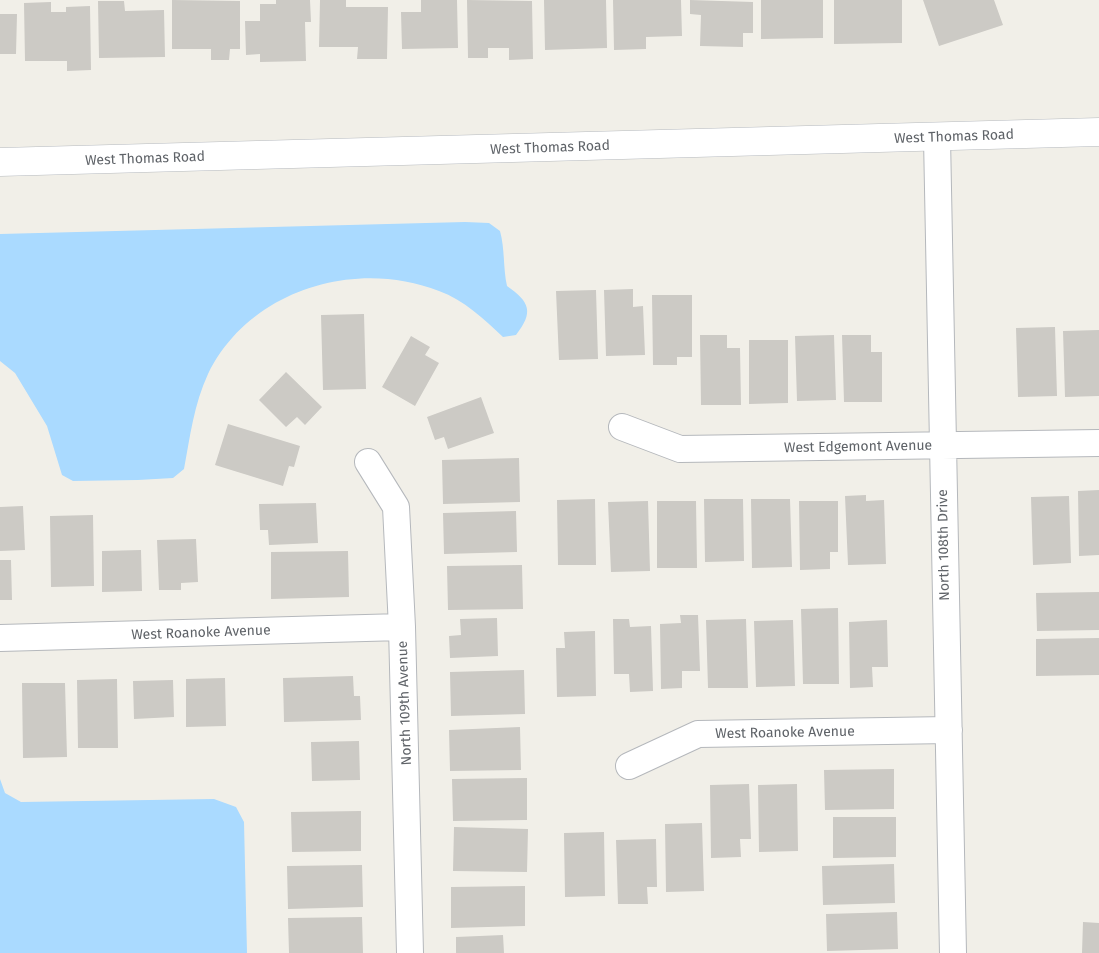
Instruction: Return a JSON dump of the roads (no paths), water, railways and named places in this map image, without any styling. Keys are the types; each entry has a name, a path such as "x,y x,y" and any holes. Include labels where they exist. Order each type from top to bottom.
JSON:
{"main road":[{"name":"West Thomas Road","path":"0,162 937,138 1099,132"}],"street":[{"name":"North 108th Drive","path":"937,138 953,953"},
{"name":"West Edgemont Avenue","path":"622,427 680,449 1099,443"},
{"name":"North 109th Avenue","path":"368,462 396,507 402,627 410,953"},
{"name":"West Roanoke Avenue","path":"0,638 402,627"},
{"name":"West Roanoke Avenue","path":"629,766 698,734 949,730"}],"water":[{"path":"465,222 489,223 500,231 507,286 521,297 527,308 525,320 516,335 503,337 457,299 439,291 407,282 373,278 340,281 307,289 277,302 250,321 226,345 203,385 193,421 184,469 173,478 73,481 62,475 47,426 15,373 0,361 0,234"},
{"path":"0,779 5,793 21,802 214,799 236,807 244,822 247,953 0,953"}]}
